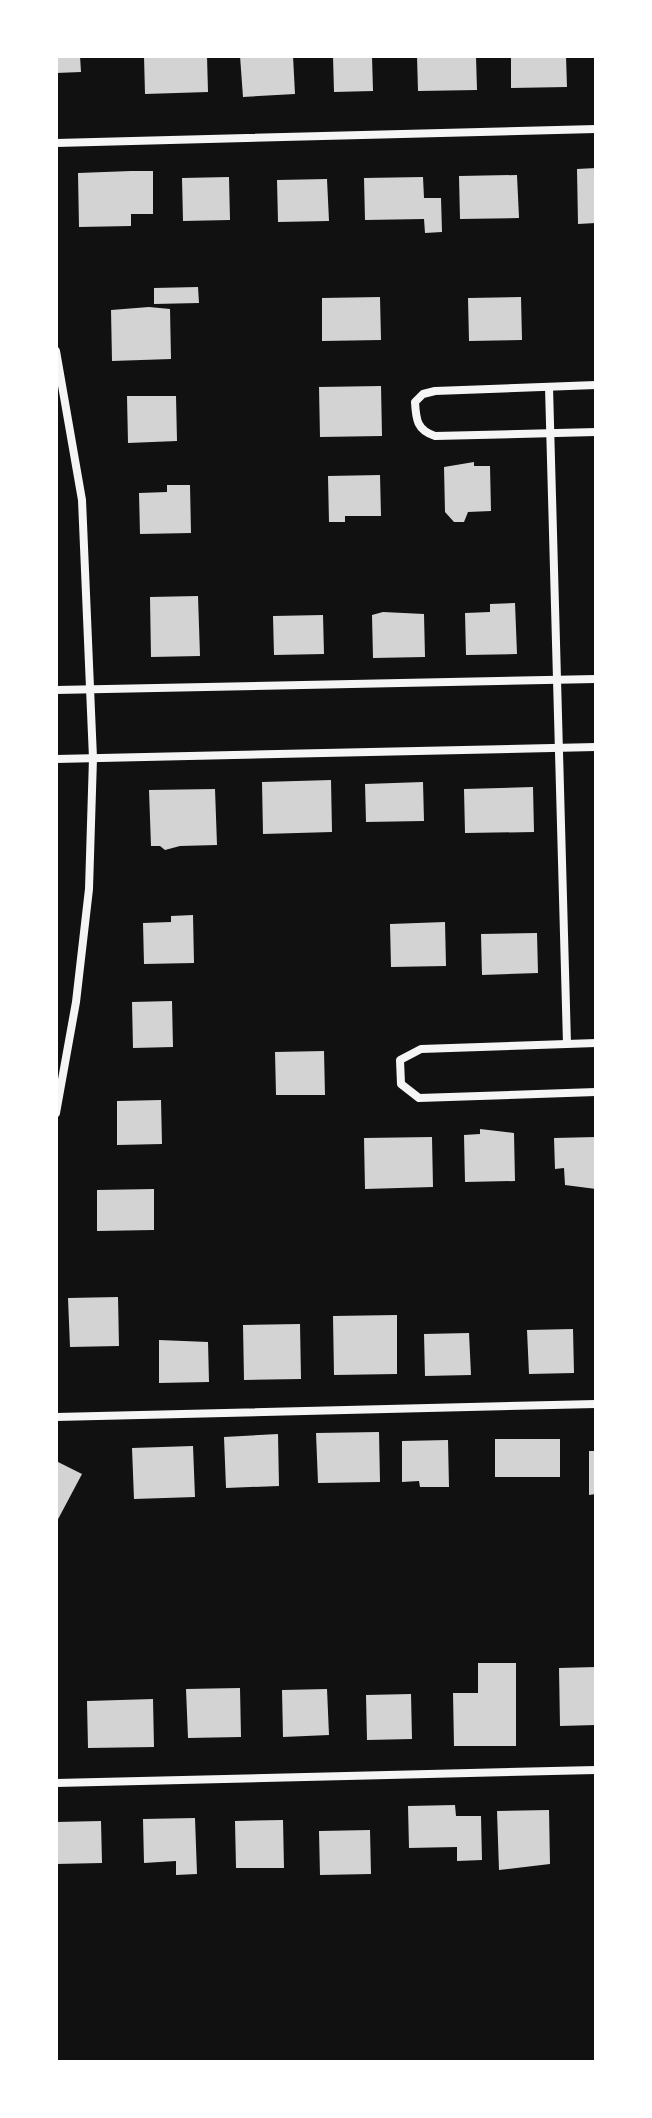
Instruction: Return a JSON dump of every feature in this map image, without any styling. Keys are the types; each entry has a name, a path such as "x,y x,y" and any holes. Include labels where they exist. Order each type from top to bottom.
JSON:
{"street":[{"path":"56,143 596,129"},
{"path":"56,351 82,500 93,758 89,889 76,1002 56,1113"},
{"path":"596,385 423,394 415,402 416,421 424,432 435,436 596,432"},
{"path":"549,387 553,434 567,1044"},
{"path":"56,690 596,679"},
{"path":"56,759 596,747"},
{"path":"596,1043 421,1049 400,1060 401,1084 419,1098 596,1092"},
{"path":"56,1417 596,1404"},
{"path":"56,1783 596,1770"}],"building":[{"path":"56,56 80,56 81,72 56,73"},
{"path":"144,56 207,56 208,92 145,94"},
{"path":"240,56 293,56 295,94 243,97"},
{"path":"333,56 372,56 373,91 334,92"},
{"path":"417,56 476,56 477,90 418,91"},
{"path":"511,56 566,56 567,87 511,88"},
{"path":"596,168 596,223 578,224 577,169"},
{"path":"153,171 153,214 131,214 131,226 79,227 78,173"},
{"path":"517,175 519,218 460,219 459,176"},
{"path":"229,177 230,220 183,221 182,178"},
{"path":"423,177 424,198 441,198 442,232 425,233 424,219 365,220 364,178"},
{"path":"327,179 329,221 278,222 277,180"},
{"path":"198,287 199,303 154,304 154,288"},
{"path":"380,297 381,340 322,341 322,298"},
{"path":"521,297 522,340 469,341 468,298"},
{"path":"170,309 171,359 112,361 111,310"},
{"path":"381,386 382,436 320,437 319,387"},
{"path":"127,396 176,396 177,441 128,443"},
{"path":"474,462 474,466 490,466 491,511 468,512 464,522 454,522 445,512 444,467"},
{"path":"380,475 381,516 345,516 345,522 329,522 328,476"},
{"path":"167,485 190,485 191,533 140,534 139,493 167,492"},
{"path":"198,596 200,656 151,657 150,597"},
{"path":"515,603 517,654 466,655 465,613 490,612 490,604"},
{"path":"383,612 424,614 425,657 373,658 372,615"},
{"path":"323,615 324,654 274,655 273,616"},
{"path":"331,780 332,832 263,834 262,782"},
{"path":"423,782 424,821 366,822 365,784"},
{"path":"533,787 534,832 465,833 464,789"},
{"path":"215,789 217,845 180,846 165,850 160,846 151,846 149,790"},
{"path":"193,915 194,963 144,964 143,923 171,922 171,916"},
{"path":"445,922 446,966 391,967 390,924"},
{"path":"537,933 538,973 482,975 481,934"},
{"path":"172,1001 173,1047 133,1048 132,1002"},
{"path":"324,1051 325,1095 276,1095 275,1052"},
{"path":"161,1100 162,1144 117,1145 117,1101"},
{"path":"480,1129 514,1133 515,1181 465,1182 464,1135 480,1134"},
{"path":"432,1137 433,1187 365,1189 364,1138"},
{"path":"596,1137 596,1189 565,1185 564,1168 555,1169 554,1138"},
{"path":"154,1189 154,1230 97,1231 97,1190"},
{"path":"118,1297 119,1346 70,1347 68,1298"},
{"path":"397,1315 397,1374 334,1375 333,1316"},
{"path":"300,1324 301,1379 244,1380 243,1325"},
{"path":"573,1329 574,1373 529,1374 527,1330"},
{"path":"469,1333 471,1375 425,1376 424,1334"},
{"path":"159,1340 208,1342 209,1382 159,1383"},
{"path":"379,1432 380,1482 318,1483 316,1433"},
{"path":"278,1434 279,1486 226,1488 224,1437"},
{"path":"495,1439 560,1439 560,1477 495,1477"},
{"path":"448,1440 449,1487 420,1487 419,1481 402,1482 402,1441"},
{"path":"193,1446 195,1497 134,1499 132,1448"},
{"path":"589,1451 596,1451 596,1494 589,1495"},
{"path":"56,1461 82,1474 56,1523"},
{"path":"478,1663 516,1663 516,1746 454,1746 453,1693 478,1693"},
{"path":"596,1667 596,1725 560,1726 559,1668"},
{"path":"240,1688 241,1737 188,1738 186,1689"},
{"path":"327,1689 329,1735 283,1737 282,1690"},
{"path":"411,1694 412,1739 367,1740 366,1695"},
{"path":"153,1699 154,1747 88,1748 87,1701"},
{"path":"455,1805 456,1816 481,1816 482,1860 457,1861 457,1847 409,1848 408,1806"},
{"path":"549,1810 550,1864 499,1870 497,1811"},
{"path":"195,1818 197,1874 176,1875 176,1861 144,1863 143,1819"},
{"path":"283,1820 284,1868 236,1868 235,1821"},
{"path":"101,1821 102,1863 56,1864 56,1822"},
{"path":"370,1830 371,1874 320,1875 319,1831"}]}
